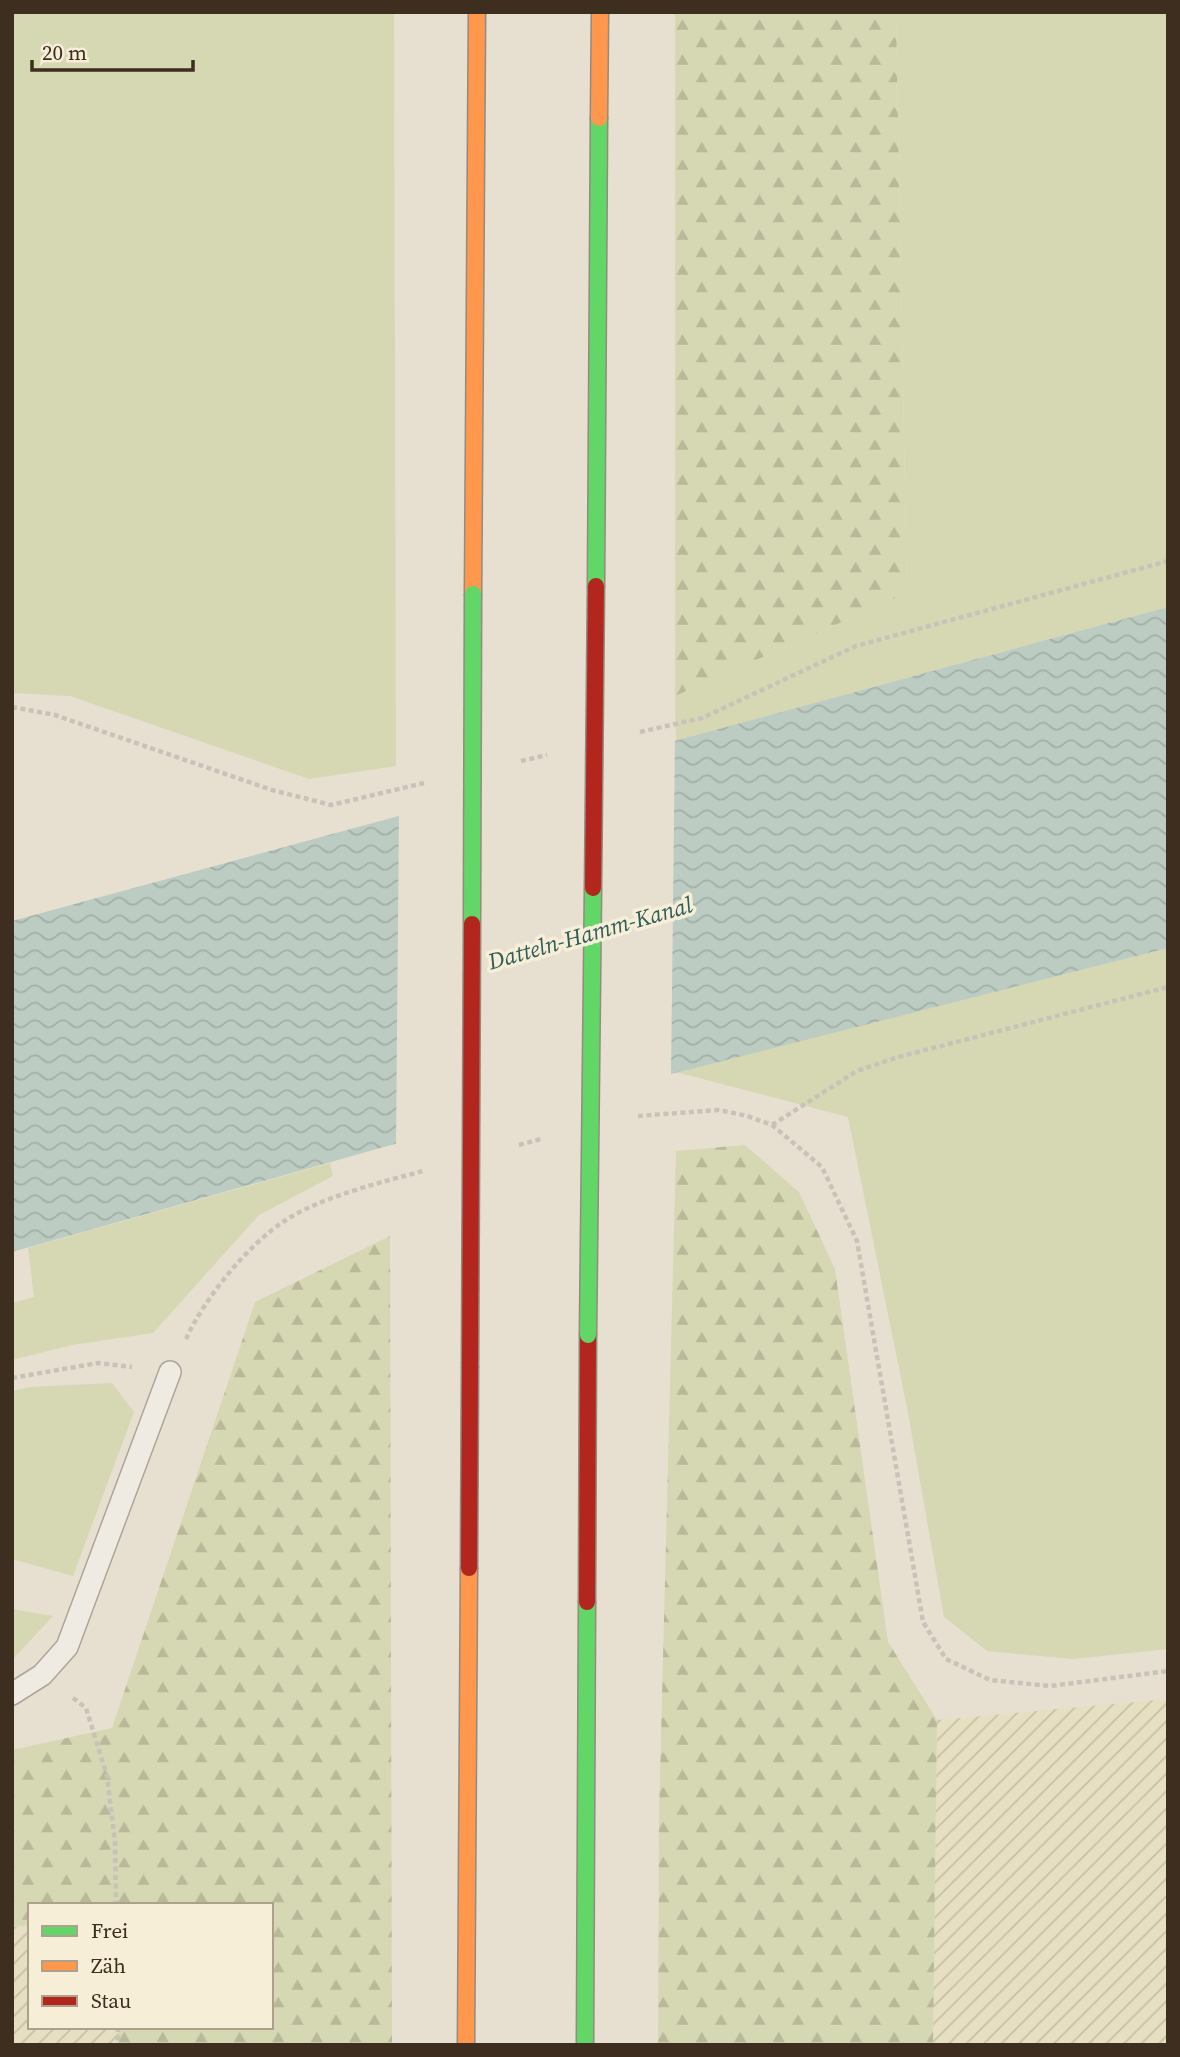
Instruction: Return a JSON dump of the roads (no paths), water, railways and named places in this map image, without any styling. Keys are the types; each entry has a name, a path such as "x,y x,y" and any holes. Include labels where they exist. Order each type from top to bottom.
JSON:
{"highway":[{"path":"466,2045 477,12"},
{"path":"585,2045 588,1335 600,12"}],"lane":[{"path":"12,1694 42,1675 67,1647 170,1372"}],"water":[{"name":"Datteln-Hamm-Kanal","path":"1168,607 1168,948 391,1145 12,1252 12,921"}]}
